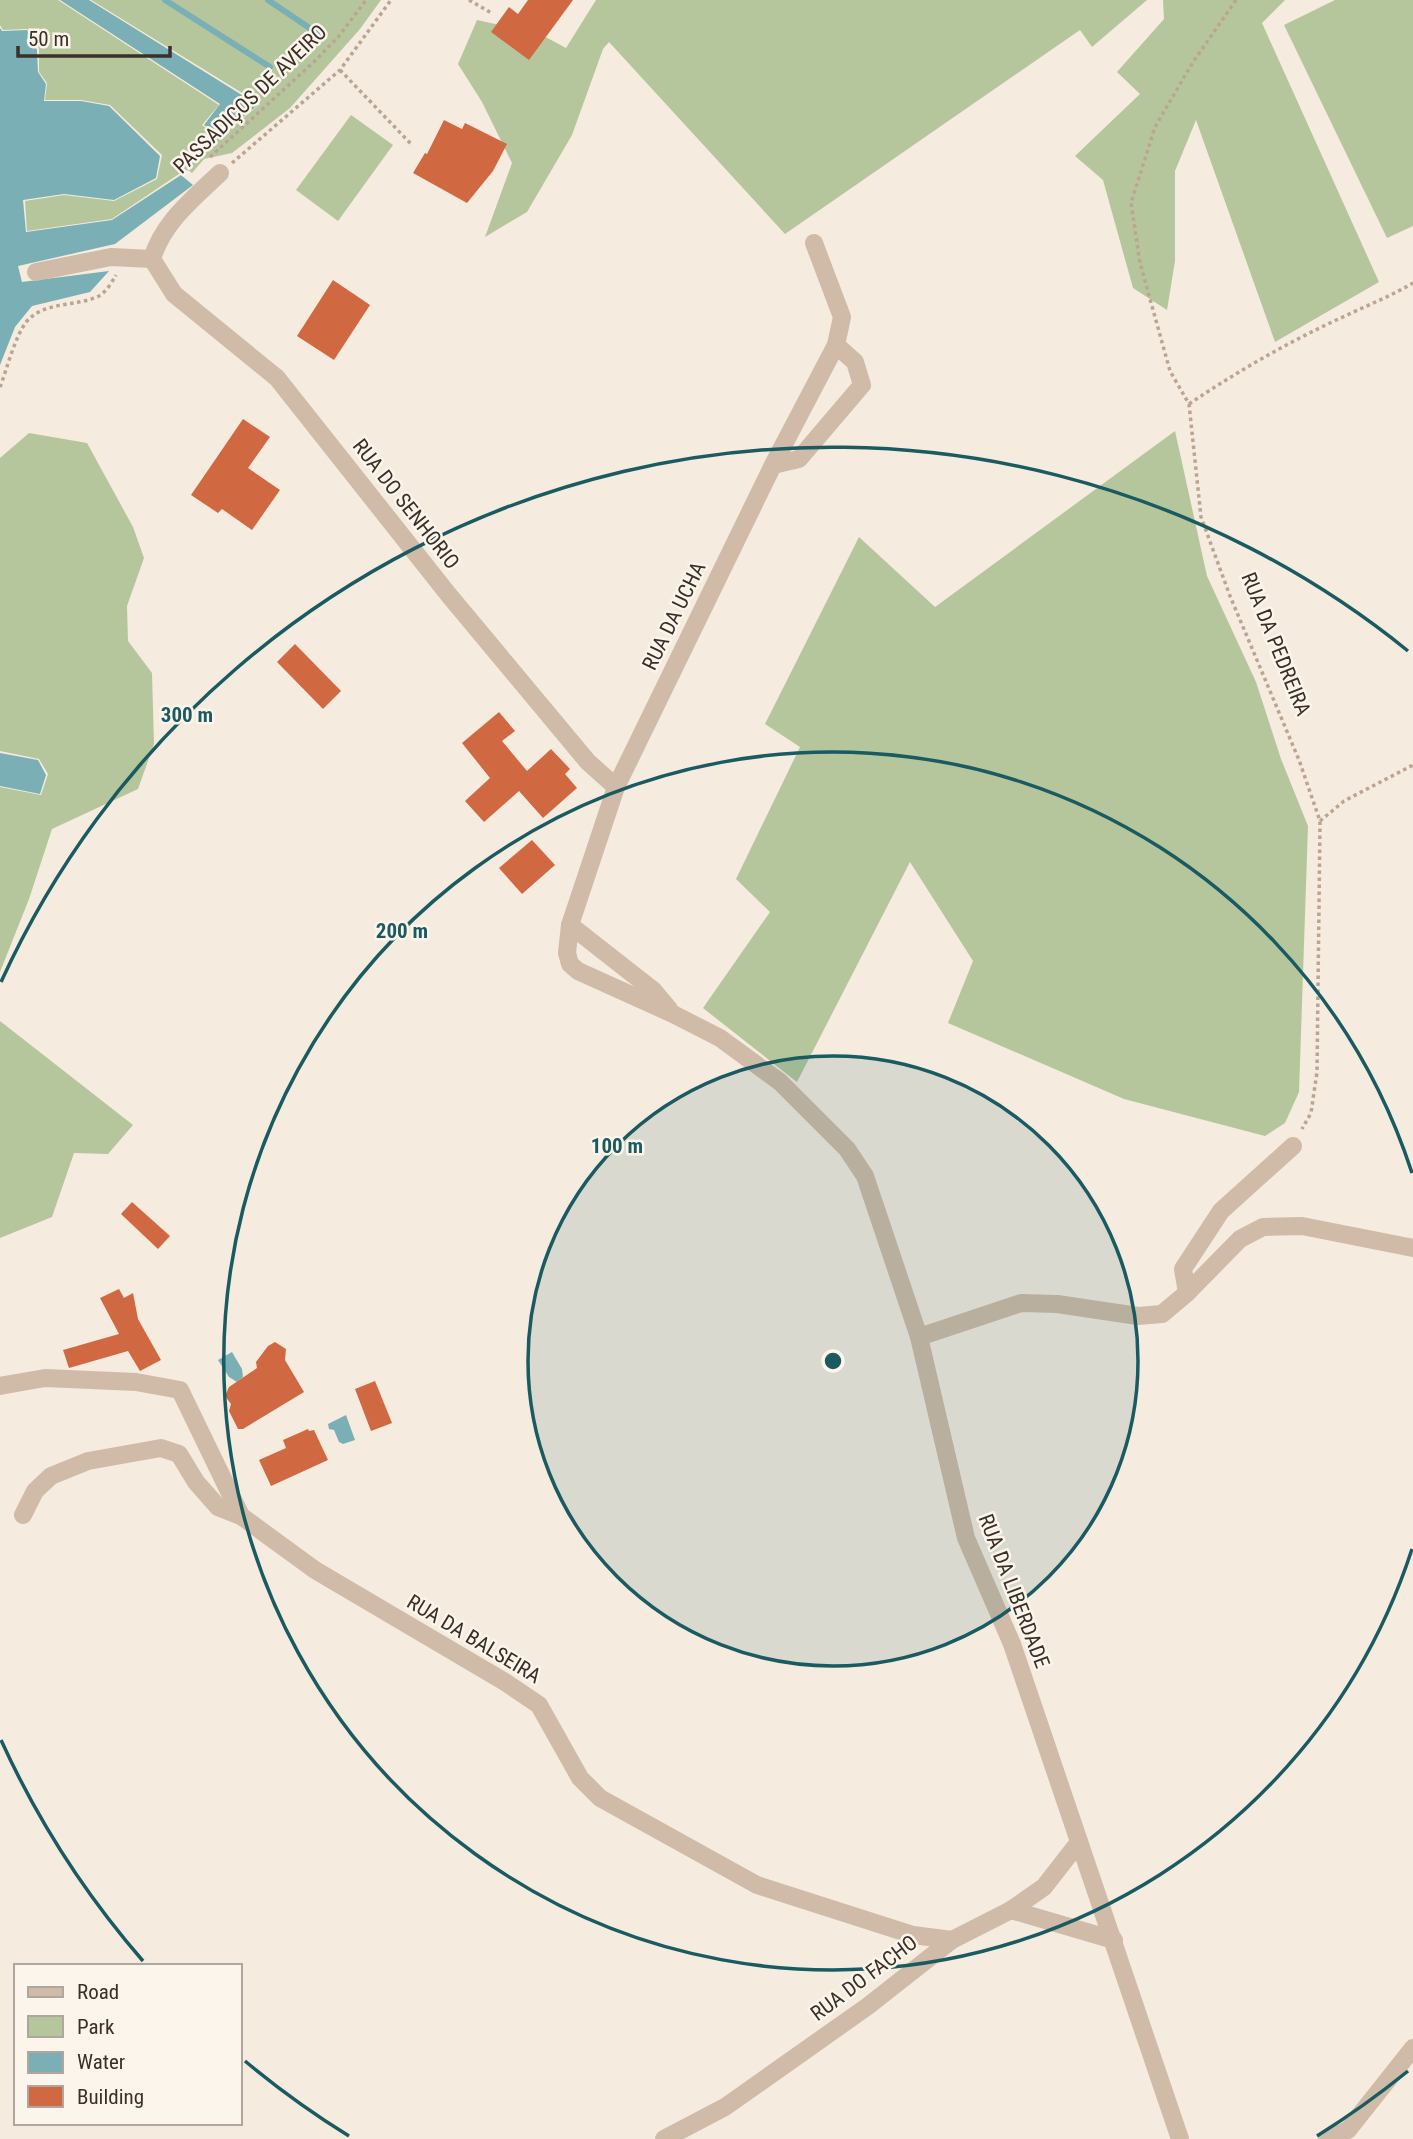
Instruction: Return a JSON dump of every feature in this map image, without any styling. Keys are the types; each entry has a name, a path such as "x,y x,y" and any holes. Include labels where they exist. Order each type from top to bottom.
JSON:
{"street":[{"path":"36,271 111,257 152,259 157,240 165,228 213,168"},
{"name":"RUA DA UCHA","path":"616,787 773,465 836,345 842,317 814,243"},
{"name":"RUA DO SENHORIO","path":"152,259 174,295 278,378 457,605 588,762 616,787"},
{"path":"773,465 799,459 862,385 855,362 836,345"},
{"name":"RUA DA LIBERDADE","path":"616,787 570,925 567,953 570,964 579,971 720,1038 780,1082 847,1149 865,1176 919,1337 966,1538 1012,1644 1180,2139"},
{"name":"RUA DA LIBERDADE","path":"570,925 653,990 673,1014"},
{"path":"1187,1293 1182,1269 1221,1211 1293,1146"},
{"path":"919,1337 1021,1303 1057,1304 1139,1316 1162,1314 1187,1293 1240,1239 1263,1227 1302,1226 1413,1248"},
{"name":"RUA DA BALSEIRA","path":"0,1386 46,1378 136,1382 180,1390 241,1516 315,1570 505,1682 539,1705 580,1778 600,1798 757,1885 913,1935 952,1940"},
{"path":"23,1515 35,1490 51,1476 88,1461 161,1448 179,1454 196,1482 218,1507 241,1516"},
{"name":"RUA DO FACHO","path":"664,2139 725,2107 868,2006 952,1940 1012,1910 1044,1887 1080,1842"},
{"path":"1012,1910 1114,1940"},
{"path":"1327,2139 1348,2130 1413,2049"}],"path":[{"name":"PASSADIÇOS DE AVEIRO","path":"213,168 339,36 366,0"},
{"path":"213,168 341,70 391,0"},
{"path":"469,0 493,14"},
{"name":"RUA DA PEDREIRA","path":"1236,0 1193,62 1155,127 1130,203 1140,263 1170,371 1189,404 1201,517 1230,596 1299,760 1320,821 1317,1072 1311,1113 1293,1146"},
{"path":"341,70 412,145"},
{"path":"0,387 26,323 34,315 55,306 99,296 109,287 126,257"},
{"path":"1189,404 1235,373 1413,283"},
{"path":"1320,821 1344,801 1413,765"}],"green space":[{"path":"0,0 58,0 219,105 202,125 220,137 260,104 91,0 381,0 360,29 290,108 232,153 204,159 192,173 188,170 182,172 112,219 27,231 25,201 64,195 114,201 157,179 162,155 110,105 81,100 45,100 47,83 39,72 39,49 27,29 3,30 0,25"},
{"path":"596,0 1147,0 1092,47 1080,30 785,234 609,42 603,49 572,135 527,212 485,237 512,163 482,102 458,64 477,20 540,34 566,48"},
{"path":"1163,0 1285,0 1262,23 1379,282 1275,342 1196,120 1175,171 1175,261 1167,310 1133,288 1103,180 1075,156 1140,94 1117,72 1164,19"},
{"path":"1335,0 1413,0 1413,226 1387,238 1284,25"},
{"path":"351,115 393,145 338,221 296,190"},
{"path":"1175,431 1207,576 1256,682 1281,759 1308,826 1299,1092 1285,1123 1265,1136 1124,1099 948,1023 973,961 910,862 797,1082 703,1008 770,912 736,879 800,747 765,724 859,537 935,607"},
{"path":"29,433 87,443 133,527 144,558 127,606 128,641 152,673 154,744 138,789 52,829 29,899 0,972 0,787 41,795 48,774 39,759 0,751 0,458"},
{"path":"0,1021 133,1125 108,1154 74,1153 52,1217 0,1238"}],"water":[{"path":"60,0 89,0 258,105 220,135 204,125 220,104"},
{"path":"0,28 2,31 27,30 37,50 38,72 46,84 44,101 81,101 109,106 160,156 156,178 114,200 64,194 23,200 26,232 112,220 181,175 193,185 115,244 18,266 22,282 109,271 90,292 32,306 15,327 0,365"},
{"path":"0,753 38,760 46,775 40,794 0,786"},
{"path":"232,1352 242,1369 243,1377 237,1382 229,1377 218,1360"},
{"path":"346,1415 355,1440 343,1444 339,1442 334,1430 329,1429 328,1424"}],"building":[{"path":"528,0 573,0 529,60 491,32 509,7 518,14"},
{"path":"444,120 462,129 465,123 507,144 493,171 467,203 413,173 425,153 427,154"},
{"path":"333,280 370,305 334,360 297,336"},
{"path":"243,419 270,437 248,468 280,490 252,530 222,509 218,513 191,495"},
{"path":"295,644 341,691 323,709 277,662"},
{"path":"499,712 515,731 502,741 527,771 551,749 570,769 565,774 577,788 543,818 519,791 484,822 465,801 490,778 462,743"},
{"path":"532,840 555,865 522,894 499,868"},
{"path":"132,1202 170,1236 158,1249 121,1214"},
{"path":"119,1289 124,1298 133,1293 138,1319 161,1360 140,1371 128,1351 69,1368 63,1350 119,1334 100,1298"},
{"path":"275,1342 286,1349 285,1360 304,1392 243,1429 238,1429 229,1411 231,1404 225,1396 229,1387 257,1368 256,1362 268,1346"},
{"path":"375,1381 392,1423 371,1431 355,1389"},
{"path":"308,1429 314,1430 328,1460 271,1486 259,1460 286,1448 283,1440"}],"waterway":[{"path":"165,0 270,67"},
{"path":"268,0 317,33"}]}
